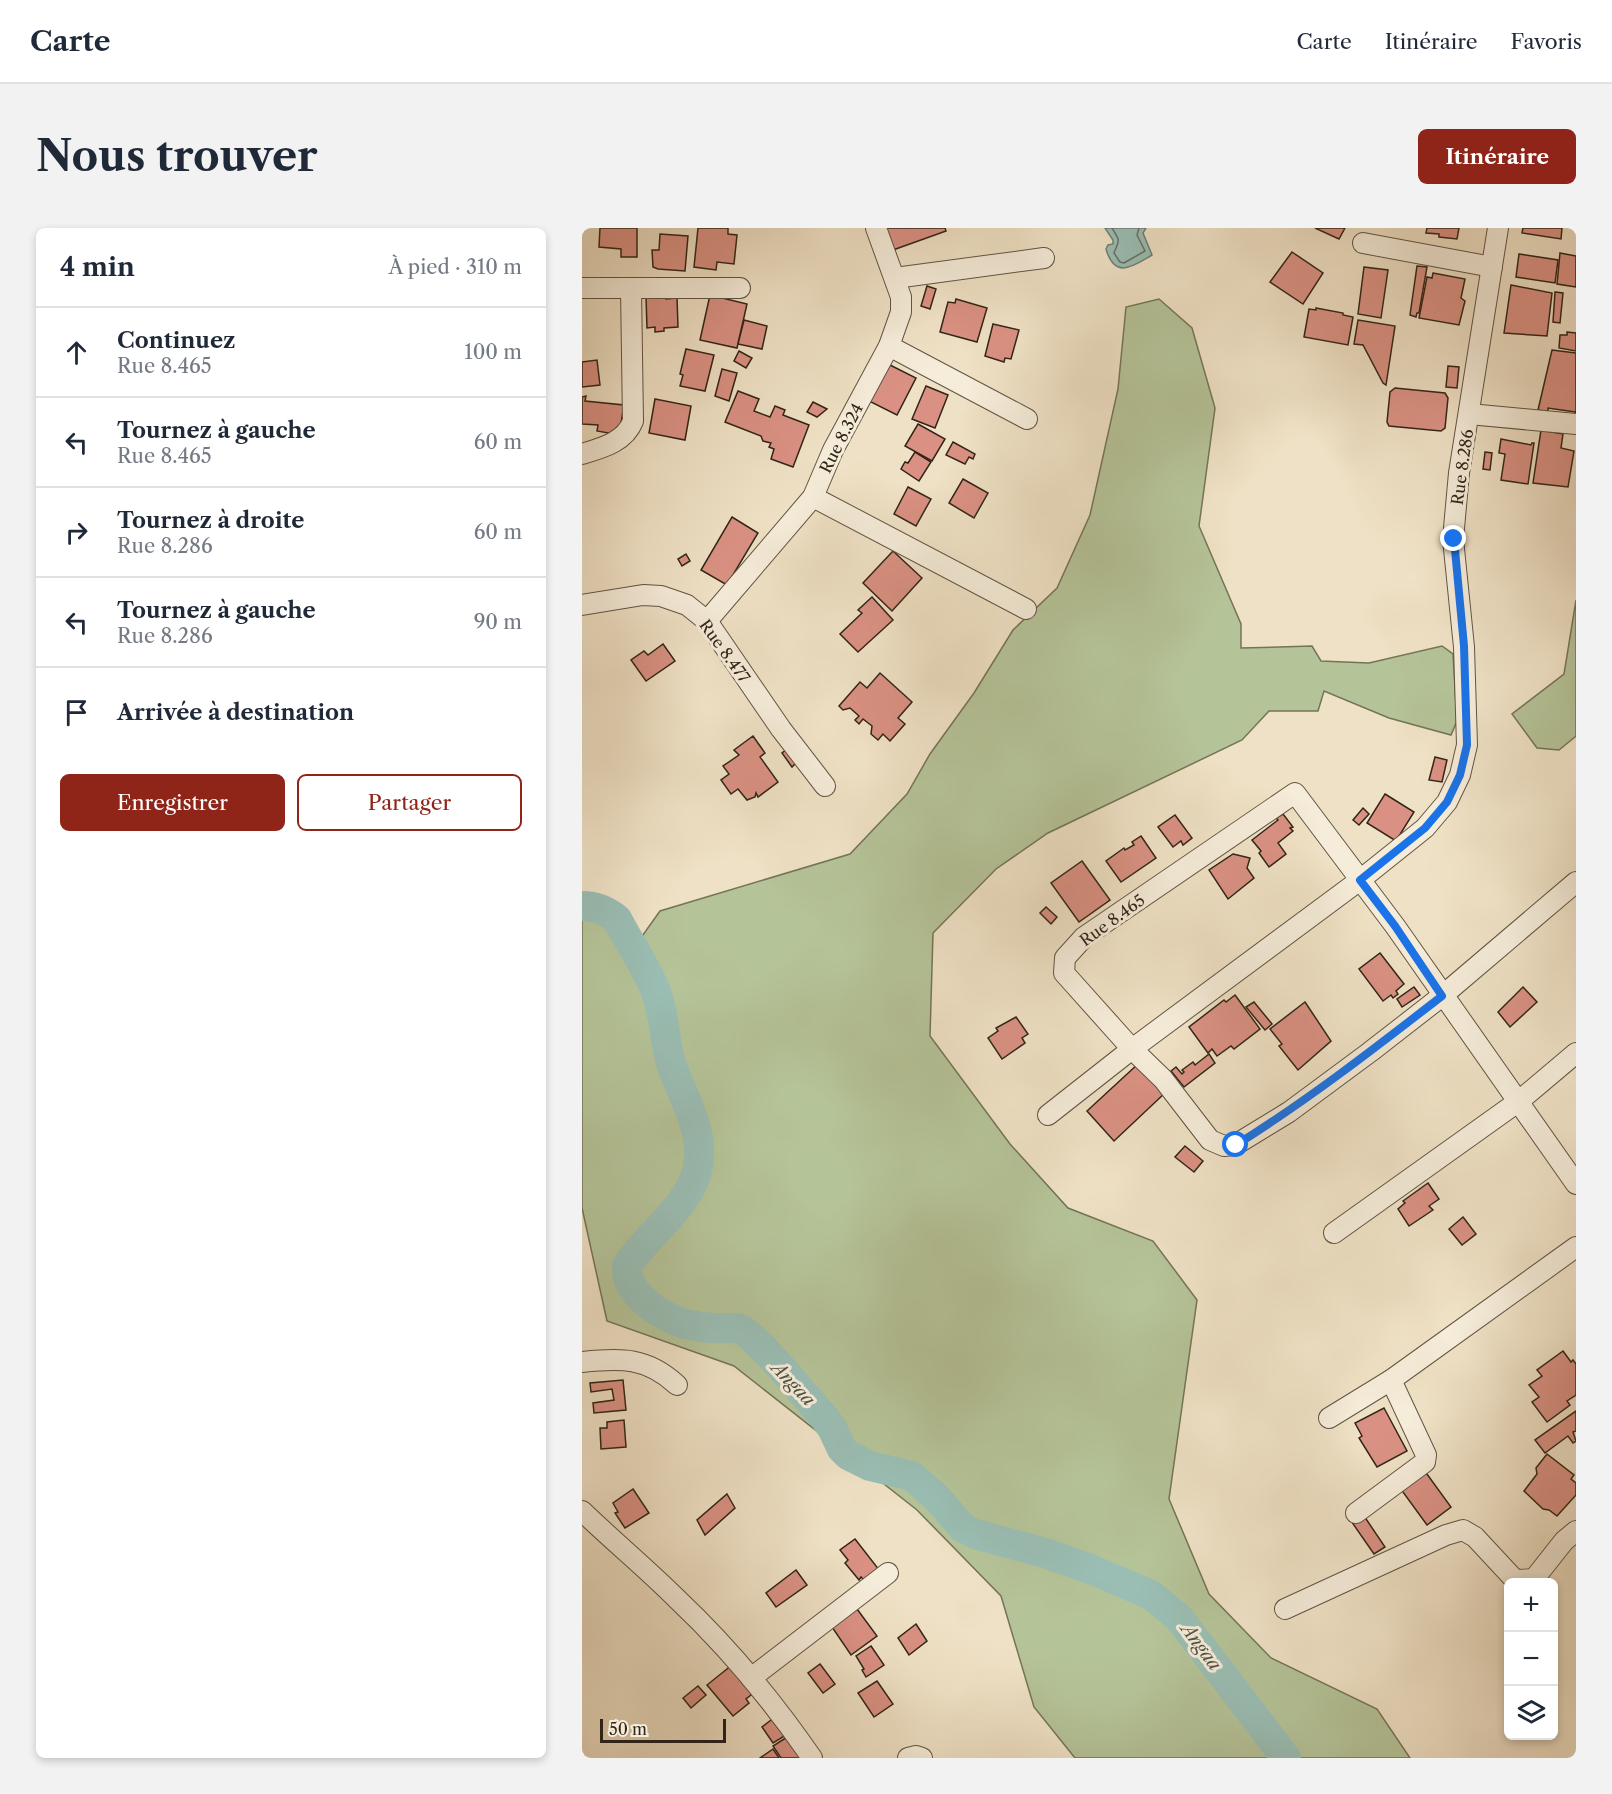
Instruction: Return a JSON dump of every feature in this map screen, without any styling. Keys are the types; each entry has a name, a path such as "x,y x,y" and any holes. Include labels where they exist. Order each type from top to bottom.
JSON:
{"street":[{"name":"Rue 8.324","path":"706,621 813,497 833,450 889,346 901,312 901,297 876,228"},
{"name":"Rue 8.286","path":"1048,1115 1132,1049 1360,880 1425,828 1447,802 1460,775 1467,745 1464,646 1454,539 1459,473 1498,228"},
{"path":"1364,243 1492,267"},
{"path":"895,278 1044,258"},
{"path":"582,288 740,288"},
{"path":"582,454 621,438 629,431 633,421 631,289"},
{"path":"889,346 1027,418"},
{"path":"1469,414 1576,424"},
{"path":"813,497 1026,609"},
{"name":"Rue 8.477","path":"582,605 643,595 661,596 687,605 706,621 781,729 825,786"},
{"name":"Rue 8.465","path":"1442,996 1370,1053 1298,1105 1236,1145 1224,1146 1210,1140 1163,1079 1132,1049 1064,973 1065,958 1084,937 1295,793 1395,926 1576,1184"},
{"path":"1442,996 1576,882"},
{"path":"1334,1233 1519,1101 1576,1053"},
{"path":"1329,1418 1391,1380 1576,1247"},
{"path":"582,1362 627,1360 647,1364 664,1372 677,1385"},
{"path":"1356,1513 1425,1462 1426,1455 1391,1380"},
{"path":"582,1511 676,1597 729,1652 773,1703 812,1758"},
{"path":"1284,1609 1463,1530 1476,1536 1515,1580 1534,1579 1564,1541 1576,1531"},
{"path":"751,1678 888,1573"},
{"path":"908,1758 916,1756 922,1758"}],"green space":[{"path":"1159,299 1192,328 1215,408 1199,526 1241,624 1241,648 1312,646 1321,661 1369,663 1442,646 1453,654 1457,721 1451,735 1389,718 1324,691 1318,711 1269,711 1242,740 1048,833 996,869 933,933 930,1036 1010,1144 1068,1208 1153,1241 1197,1300 1169,1499 1209,1594 1271,1658 1377,1709 1410,1758 1075,1758 1034,1707 1001,1596 917,1510 734,1366 607,1321 582,1208 582,906 603,909 610,913 633,949 660,911 850,854 907,794 930,754 974,693 1013,630 1057,588 1090,515 1118,389 1126,307"},
{"path":"1576,600 1576,736 1559,750 1537,748 1512,714 1564,674"}],"water":[{"path":"1105,228 1146,228 1143,233 1152,255 1125,268 1114,265 1106,249 1108,245 1113,244 1113,240"}],"building":[{"path":"600,228 637,228 637,257 621,257 621,249 599,247"},
{"path":"698,228 728,228 728,234 737,235 734,264 717,262 716,270 694,267"},
{"path":"885,228 945,228 946,231 893,250"},
{"path":"1315,228 1345,228 1339,239"},
{"path":"1427,228 1459,228 1457,239 1426,233"},
{"path":"1523,228 1562,228 1561,239 1522,233"},
{"path":"660,234 688,236 685,271 653,267 652,250 659,250"},
{"path":"1292,252 1323,273 1303,304 1270,282"},
{"path":"1560,253 1576,256 1576,287 1557,284"},
{"path":"1519,254 1558,260 1555,283 1516,277"},
{"path":"1417,266 1427,267 1419,313 1416,317 1410,315"},
{"path":"1364,267 1388,270 1381,318 1358,314"},
{"path":"1433,273 1465,279 1461,298 1465,301 1459,325 1419,318 1427,277 1432,278"},
{"path":"1511,285 1552,293 1547,336 1504,333"},
{"path":"927,286 936,289 930,309 921,306"},
{"path":"1555,292 1563,293 1560,323 1553,322"},
{"path":"710,295 747,304 737,348 700,340"},
{"path":"666,296 666,299 677,298 678,327 664,328 664,331 655,332 655,327 647,328 646,297"},
{"path":"956,299 987,308 977,342 940,332 948,302 955,303"},
{"path":"1316,308 1353,317 1348,345 1304,337 1309,309 1316,310"},
{"path":"744,320 767,326 762,349 738,344"},
{"path":"1358,320 1395,326 1386,385 1363,345 1354,344"},
{"path":"993,324 1019,330 1011,359 1005,358 1004,362 985,356"},
{"path":"1567,332 1576,333 1576,351 1559,348 1560,335 1567,335"},
{"path":"686,349 714,355 705,391 680,386 683,375 680,374"},
{"path":"1552,350 1576,353 1576,416 1575,412 1548,408 1548,412 1538,410"},
{"path":"739,351 752,358 746,368 734,361"},
{"path":"597,360 600,385 582,387 582,362"},
{"path":"888,364 916,378 897,415 869,401"},
{"path":"1448,366 1459,367 1457,388 1446,387"},
{"path":"722,369 737,373 729,401 715,396"},
{"path":"926,386 948,395 935,428 912,419"},
{"path":"1395,388 1445,393 1448,398 1445,428 1441,431 1389,426 1387,422 1390,392"},
{"path":"738,391 759,399 754,411 770,417 775,406 785,410 783,415 809,425 793,467 771,459 774,449 769,447 771,443 763,441 761,436 725,422"},
{"path":"586,396 585,401 624,405 619,435 597,431 598,425 582,424 582,397"},
{"path":"655,399 691,406 685,440 649,433"},
{"path":"813,402 827,409 817,417 807,412"},
{"path":"918,424 945,439 932,461 905,446"},
{"path":"1541,430 1563,434 1561,448 1574,451 1568,487 1533,483"},
{"path":"1501,439 1531,445 1534,443 1528,484 1501,480 1505,454 1499,453"},
{"path":"953,442 975,454 973,459 969,457 965,464 946,455"},
{"path":"915,452 931,462 919,481 901,469"},
{"path":"1485,452 1492,453 1490,470 1483,469"},
{"path":"963,479 988,493 974,518 949,503"},
{"path":"908,487 931,499 916,526 894,514"},
{"path":"732,517 758,533 727,585 701,570"},
{"path":"893,551 922,578 892,611 863,583"},
{"path":"686,554 690,561 682,566 678,559"},
{"path":"872,597 893,620 858,652 840,634 862,613 858,610"},
{"path":"663,644 675,661 646,681 631,660 644,651 648,655"},
{"path":"880,673 912,702 898,718 905,724 890,741 883,734 878,740 871,734 872,726 863,719 859,724 855,720 859,716 850,708 843,710 839,706 860,682 867,688"},
{"path":"753,736 765,753 760,757 778,782 758,797 756,793 755,797 747,800 738,789 731,794 721,780 729,774 723,766 739,755 734,750"},
{"path":"787,749 796,763 792,767 782,753"},
{"path":"1435,757 1447,760 1442,782 1429,780"},
{"path":"1385,794 1414,812 1396,841 1367,823"},
{"path":"1363,808 1369,814 1359,825 1353,820"},
{"path":"1283,814 1293,827 1290,828 1293,831 1278,843 1286,854 1269,867 1252,840"},
{"path":"1175,815 1192,838 1183,845 1181,841 1173,847 1158,827"},
{"path":"1141,836 1156,858 1121,882 1106,861 1124,848 1125,850 1134,845 1132,842"},
{"path":"1233,854 1250,858 1247,868 1254,878 1228,899 1209,870"},
{"path":"1082,861 1110,900 1079,922 1051,883"},
{"path":"1046,907 1057,917 1051,924 1040,913"},
{"path":"1380,953 1404,984 1396,991 1398,994 1393,998 1391,995 1383,1001 1359,969"},
{"path":"1414,987 1420,995 1402,1007 1397,999"},
{"path":"1523,987 1537,1002 1510,1027 1498,1012"},
{"path":"1235,995 1260,1029 1234,1049 1231,1046 1217,1056 1212,1049 1208,1053 1189,1027 1224,1000 1226,1002"},
{"path":"1254,1002 1272,1024 1265,1030 1246,1007"},
{"path":"1305,1002 1331,1041 1298,1070 1279,1046 1282,1044 1270,1029"},
{"path":"1016,1017 1028,1034 1022,1038 1025,1043 1002,1059 988,1038 998,1031 996,1028"},
{"path":"1209,1054 1215,1063 1184,1087 1171,1071 1176,1067 1182,1074 1184,1072 1182,1070 1193,1062 1195,1065"},
{"path":"1139,1063 1166,1092 1114,1141 1087,1111"},
{"path":"1185,1146 1203,1161 1194,1172 1175,1157"},
{"path":"1428,1183 1439,1199 1429,1206 1433,1210 1409,1226 1398,1209 1405,1203 1403,1201"},
{"path":"1463,1217 1476,1234 1462,1245 1449,1229"},
{"path":"1563,1351 1571,1362 1573,1360 1576,1364 1576,1395 1567,1401 1570,1405 1547,1422 1532,1402 1539,1397 1529,1385 1542,1376 1537,1370"},
{"path":"623,1380 626,1410 594,1413 593,1403 614,1400 612,1389 591,1392 590,1383"},
{"path":"1384,1408 1407,1451 1377,1467 1359,1438 1362,1436 1355,1423"},
{"path":"1576,1411 1576,1431 1573,1432 1576,1441 1573,1443 1568,1436 1545,1453 1535,1440"},
{"path":"624,1420 626,1447 601,1449 600,1428 607,1428 607,1422"},
{"path":"1547,1454 1574,1475 1571,1479 1576,1483 1576,1495 1557,1516 1543,1509 1524,1491 1537,1474 1536,1468"},
{"path":"1424,1470 1451,1507 1427,1525 1400,1488"},
{"path":"633,1489 649,1513 625,1528 615,1513 618,1512 613,1503"},
{"path":"727,1494 735,1508 705,1535 697,1520"},
{"path":"1360,1510 1385,1547 1374,1554 1349,1518"},
{"path":"855,1539 880,1571 866,1582 861,1577 859,1580 845,1563 848,1560 840,1550"},
{"path":"796,1570 807,1585 776,1607 766,1593"},
{"path":"857,1609 877,1636 851,1655 832,1627"},
{"path":"916,1624 927,1641 909,1655 898,1638"},
{"path":"871,1646 884,1665 866,1677 856,1656"},
{"path":"820,1664 835,1684 823,1693 808,1673"},
{"path":"732,1665 755,1692 746,1699 749,1703 733,1716 707,1685"},
{"path":"877,1681 893,1704 874,1717 858,1693"},
{"path":"698,1686 706,1695 691,1708 683,1698"},
{"path":"779,1714 791,1732 773,1743 762,1727"},
{"path":"792,1734 801,1758 781,1758 773,1746"},
{"path":"773,1749 779,1758 760,1758"}],"waterway":[{"name":"Angaa","path":"582,906 601,909 617,919 650,978 660,1005 671,1063 697,1135 698,1165 688,1192 627,1266 631,1284 636,1292 651,1306 681,1323 704,1327 737,1328 748,1334 823,1416 832,1428 842,1449 848,1455 870,1466 912,1476 938,1499 962,1527 975,1534 1045,1553 1093,1570 1151,1595 1179,1618 1286,1758"}],"route":[{"path":"1236,1145 1289,1112 1370,1053 1442,996 1395,926 1360,880 1425,828 1447,802 1460,775 1467,745 1464,646 1454,539"}]}
